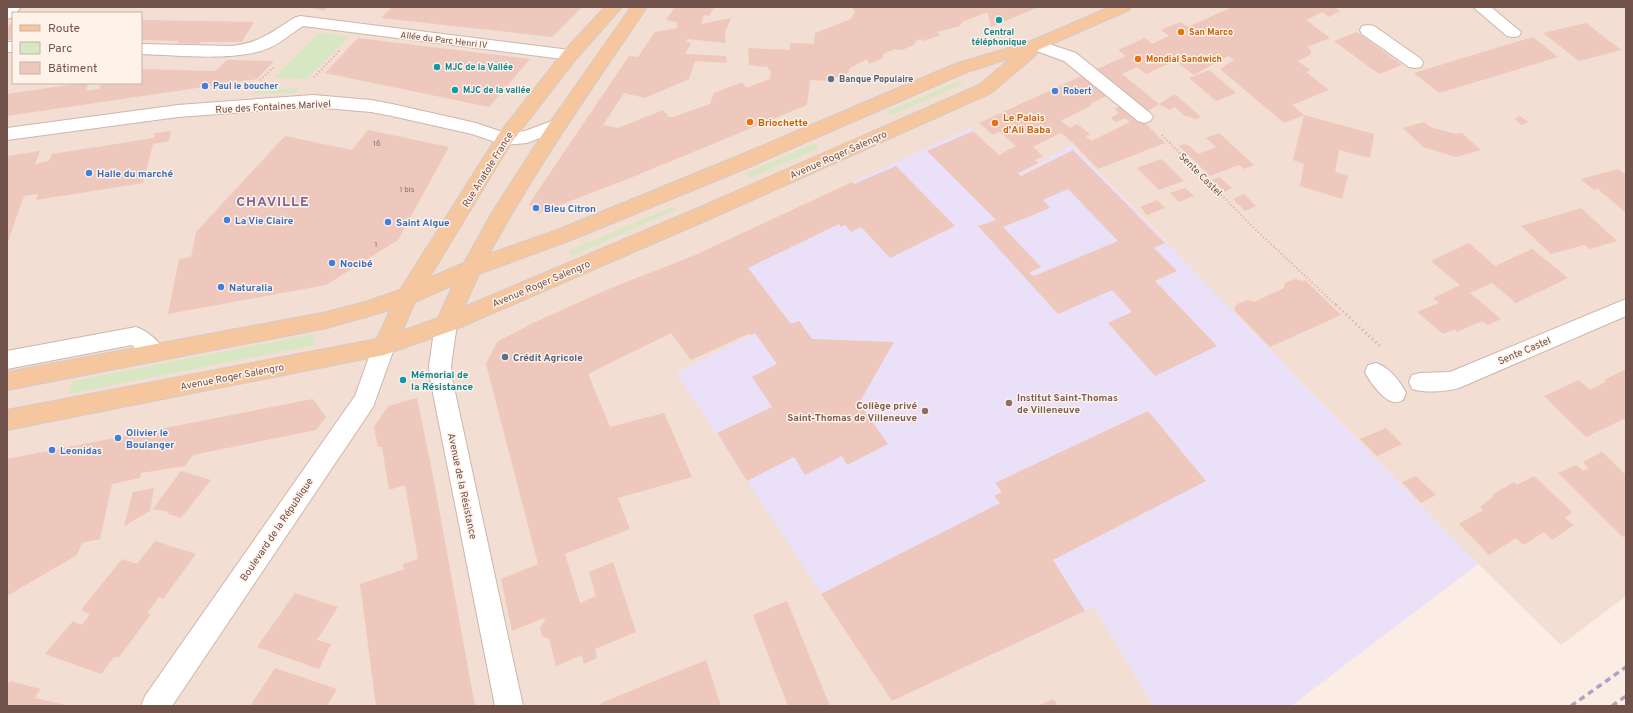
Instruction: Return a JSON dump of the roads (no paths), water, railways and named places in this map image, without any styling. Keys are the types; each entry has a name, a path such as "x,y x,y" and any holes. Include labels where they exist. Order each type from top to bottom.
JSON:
{"main road":[{"name":"Rue Anatole France","path":"384,346 407,296 504,139 570,56 614,7"},
{"path":"471,269 500,216 557,125 639,7"},
{"name":"Avenue Roger Salengro","path":"7,381 327,320 366,310 407,296 471,269 580,229 960,68 1037,45 1123,7"},
{"name":"Avenue Roger Salengro","path":"7,420 384,346 446,324 704,213 985,89 1037,45"},
{"name":"Avenue de la Résistance","path":"446,324 471,269"}],"street":[{"path":"7,14 13,7"},
{"path":"1481,7 1513,32"},
{"name":"Allée du Parc Henri IV","path":"142,49 232,51 249,49 264,44 300,21 570,56"},
{"path":"1368,30 1415,63"},
{"path":"1037,45 1070,56 1144,117"},
{"name":"Rue des Fontaines Marivel","path":"7,134 178,111 289,103 330,102 371,106 476,128 504,139 527,137 557,125"},
{"name":"Sente Castel","path":"1420,382 1451,381 1626,307"},
{"name":"Avenue de la Résistance","path":"446,324 440,366 441,378 509,706"},
{"path":"7,360 136,336 155,353"},
{"name":"Boulevard de la République","path":"155,706 365,400 384,346"},
{"path":"1376,372 1395,393"}],"railway":[{"path":"1571,706 1626,667"},
{"path":"1612,706 1626,696"}],"place":[{"name":"Central téléphonique","path":"999,20"},
{"name":"San Marco","path":"1181,32"},
{"name":"Mondial Sandwich","path":"1138,59"},
{"name":"MJC de la Vallée","path":"437,67"},
{"name":"Banque Populaire","path":"831,79"},
{"name":"Paul le boucher","path":"205,86"},
{"name":"MJC de la vallée","path":"455,90"},
{"name":"Robert","path":"1055,91"},
{"name":"Briochette","path":"750,122"},
{"name":"Le Palais d'Ali Baba","path":"995,123"},
{"name":"Halle du marché","path":"89,173"},
{"name":"Bleu Citron","path":"536,208"},
{"name":"La Vie Claire","path":"227,220"},
{"name":"Saint Algue","path":"388,222"},
{"name":"Nocibé","path":"332,263"},
{"name":"Naturalia","path":"221,287"},
{"name":"Crédit Agricole","path":"505,357"},
{"name":"Mémorial de la Résistance","path":"403,380"},
{"name":"Institut Saint-Thomas de Villeneuve","path":"1009,403"},
{"name":"Collège privé Saint-Thomas de Villeneuve","path":"925,411"},
{"name":"Olivier le Boulanger","path":"118,438"},
{"name":"Leonidas","path":"52,450"}],"district":[{"name":"CHAVILLE","path":"273,201"}]}
